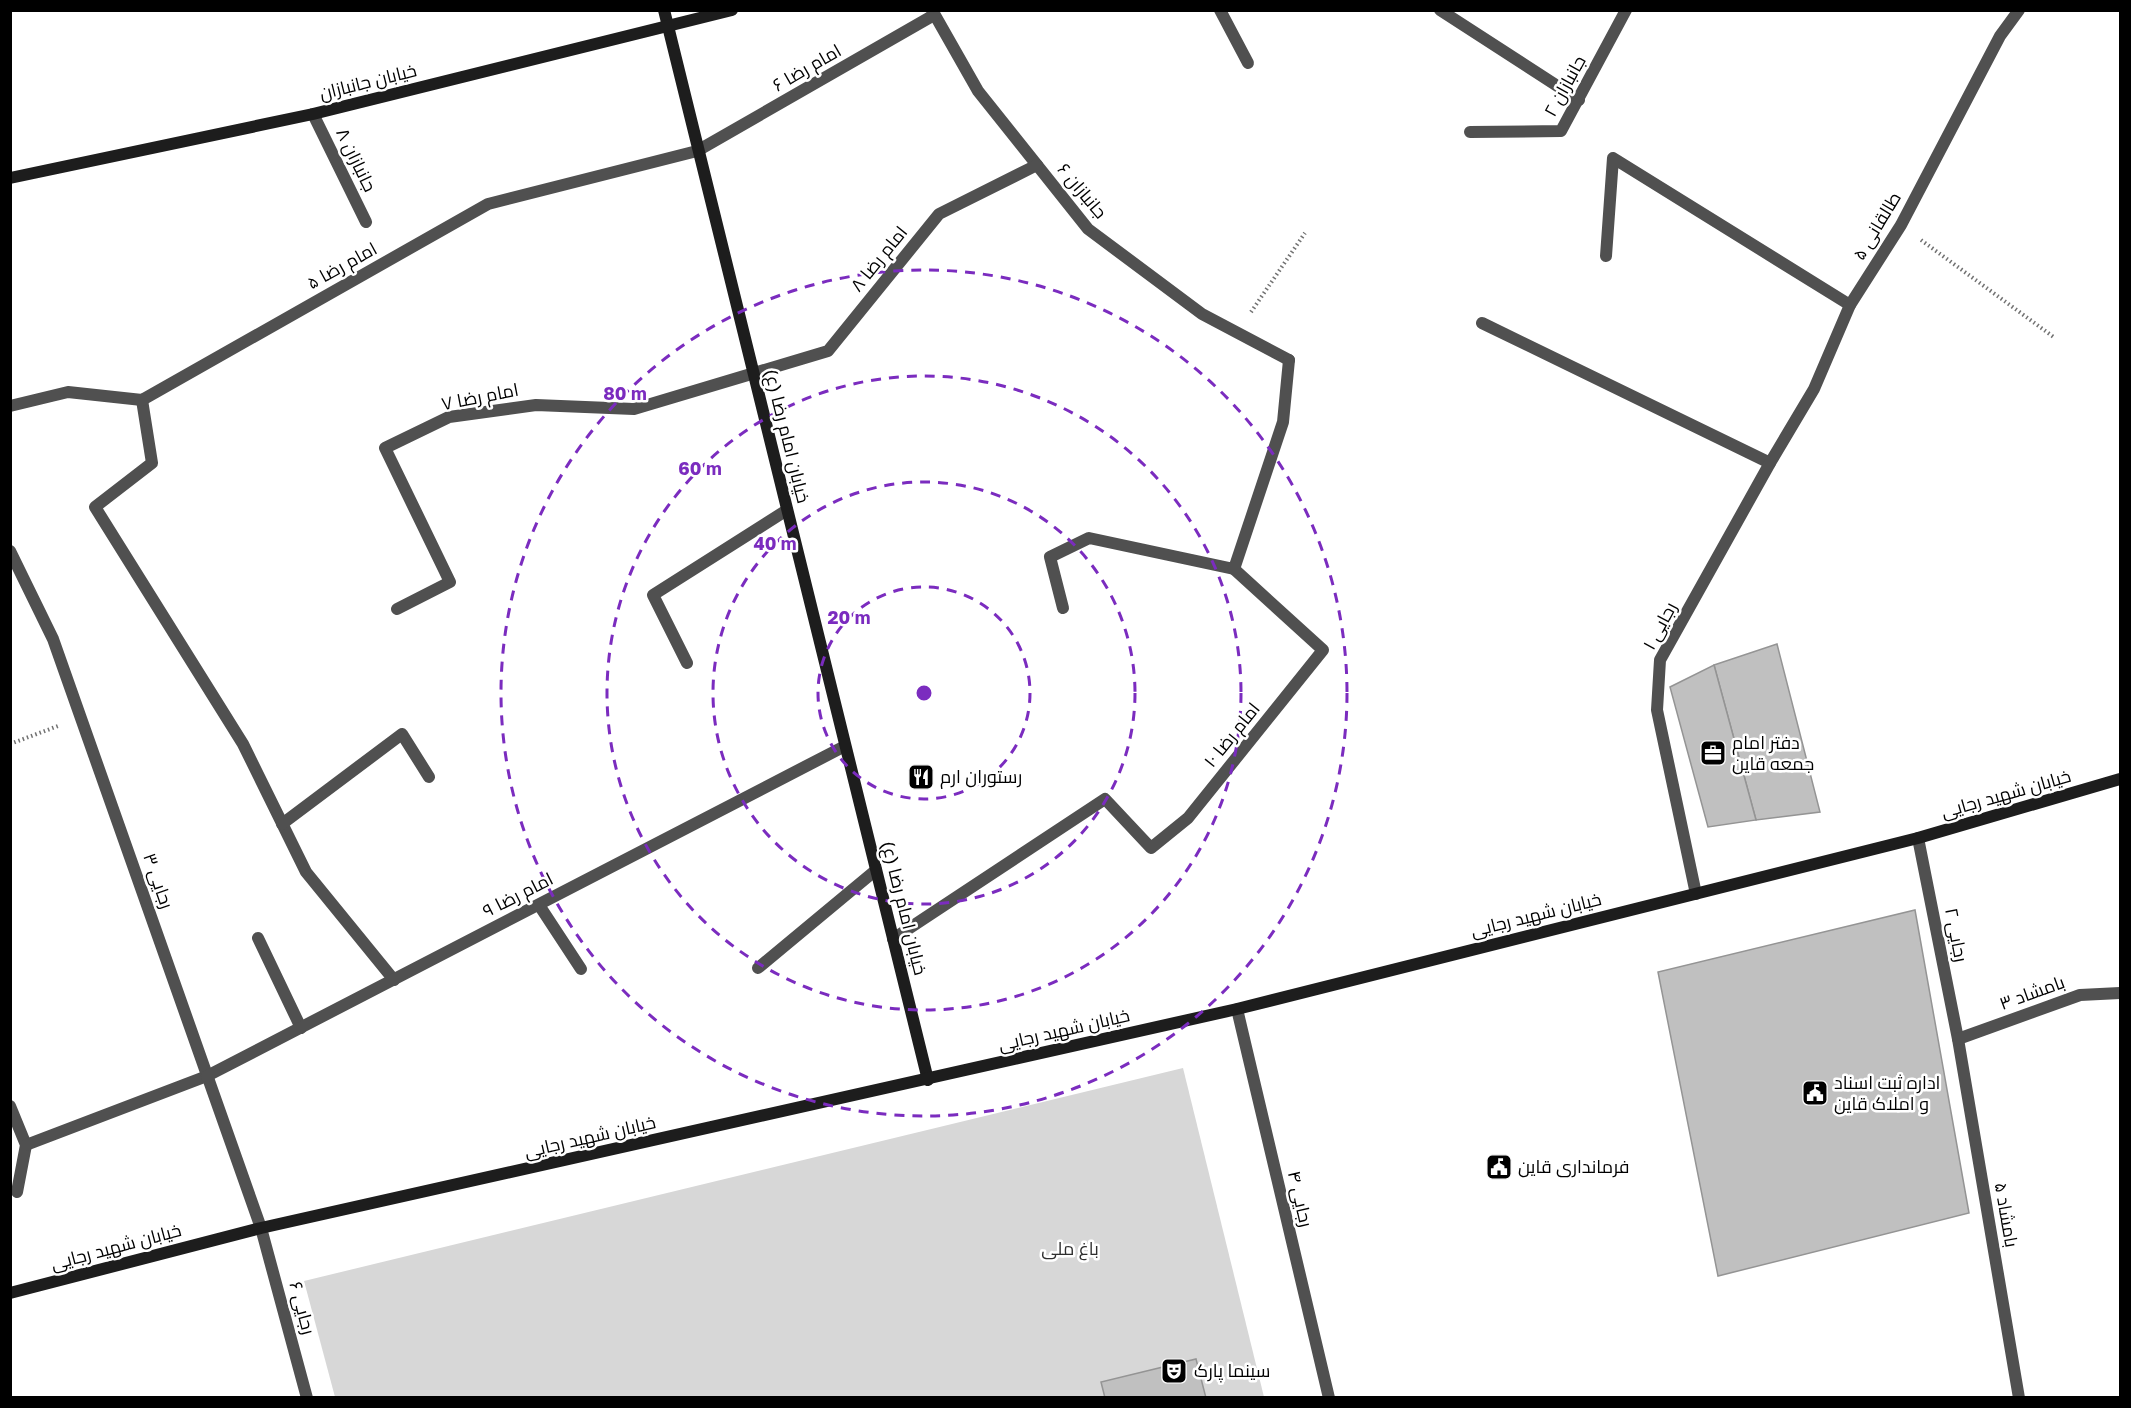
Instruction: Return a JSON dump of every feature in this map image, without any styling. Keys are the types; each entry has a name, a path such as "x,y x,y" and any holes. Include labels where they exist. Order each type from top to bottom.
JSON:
{"street":[{"name":"خیابان امام رضا (ع)","path":"664,10 697,152 928,1080"},
{"name":"خیابان جانبازان","path":"10,178 313,114 732,10"},
{"path":"1220,10 1248,63"},
{"path":"1440,10 1579,100"},
{"name":"جانبازان ۲","path":"1470,132 1561,131 1626,10"},
{"name":"طالقانی ۵","path":"1770,463 1814,389 1850,304 1901,225 2000,36 2019,10"},
{"name":"امام رضا ۶","path":"697,152 933,13"},
{"name":"جانبازان ۶","path":"933,13 978,91 1088,228 1202,314 1289,360 1283,422 1234,569"},
{"name":"جانبازان ۸","path":"313,114 366,222"},
{"name":"امام رضا ۵","path":"142,400 488,204 697,152"},
{"path":"1606,256 1613,158 1850,304"},
{"name":"امام رضا ۸","path":"753,374 828,351 939,214 1037,165"},
{"path":"1482,322 1770,463"},
{"name":"امام رضا ۷","path":"397,609 450,582 385,448 449,417 536,405 634,409 753,374"},
{"path":"10,406 68,392 142,400 152,463 95,507 243,744 306,872 394,980"},
{"name":"رجایی ۱","path":"1696,894 1657,710 1660,660 1770,463"},
{"path":"687,663 653,595 787,510"},
{"path":"1063,608 1050,557 1089,538 1234,569"},
{"name":"رجایی ۳","path":"10,551 53,639 261,1228"},
{"name":"امام رضا ۱۰","path":"893,939 1105,799 1151,848 1188,818 1323,650 1234,569"},
{"path":"282,824 402,735 429,777"},
{"name":"امام رضا ۹","path":"26,1145 207,1076 845,746"},
{"name":"خیابان شهید رجایی","path":"10,1293 261,1228 1237,1009 1918,838 2121,779"},
{"name":"رجایی ۲","path":"1918,838 1958,1039"},
{"path":"758,968 876,870"},
{"path":"539,905 581,969"},
{"path":"258,938 301,1028"},
{"name":"بامشاد ۳","path":"1958,1039 2080,995 2121,993"},
{"name":"رجایی ۴","path":"1237,1009 1329,1398"},
{"name":"بامشاد ۵","path":"1958,1039 2019,1398"},
{"path":"10,1106 26,1145 17,1192"},
{"name":"رجایی ۶","path":"261,1228 308,1398"}],"path":[{"path":"1901,225 2055,338"},
{"path":"1236,333 1305,233"},
{"path":"10,744 81,717"}],"green space":[{"name":"باغ ملی","path":"1183,1068 1264,1397 335,1397 304,1281"}],"building":[{"path":"1777,644 1820,812 1756,820 1714,665"},
{"name":"دفتر امام جمعه قاین","path":"1714,665 1756,820 1708,827 1670,687"},
{"name":"اداره ثبت اسناد و املاک قاین","path":"1915,910 1969,1213 1718,1276 1658,972"},
{"name":"سینما پارک","path":"1196,1359 1206,1398 1105,1398 1101,1382"}],"place":[{"name":"دفتر امام جمعه قاین","path":"1713,753"},
{"name":"رستوران ارم","path":"921,777"},
{"name":"اداره ثبت اسناد و املاک قاین","path":"1815,1093"},
{"name":"فرمانداری قاین","path":"1499,1167"},
{"name":"سینما پارک","path":"1174,1371"}]}
